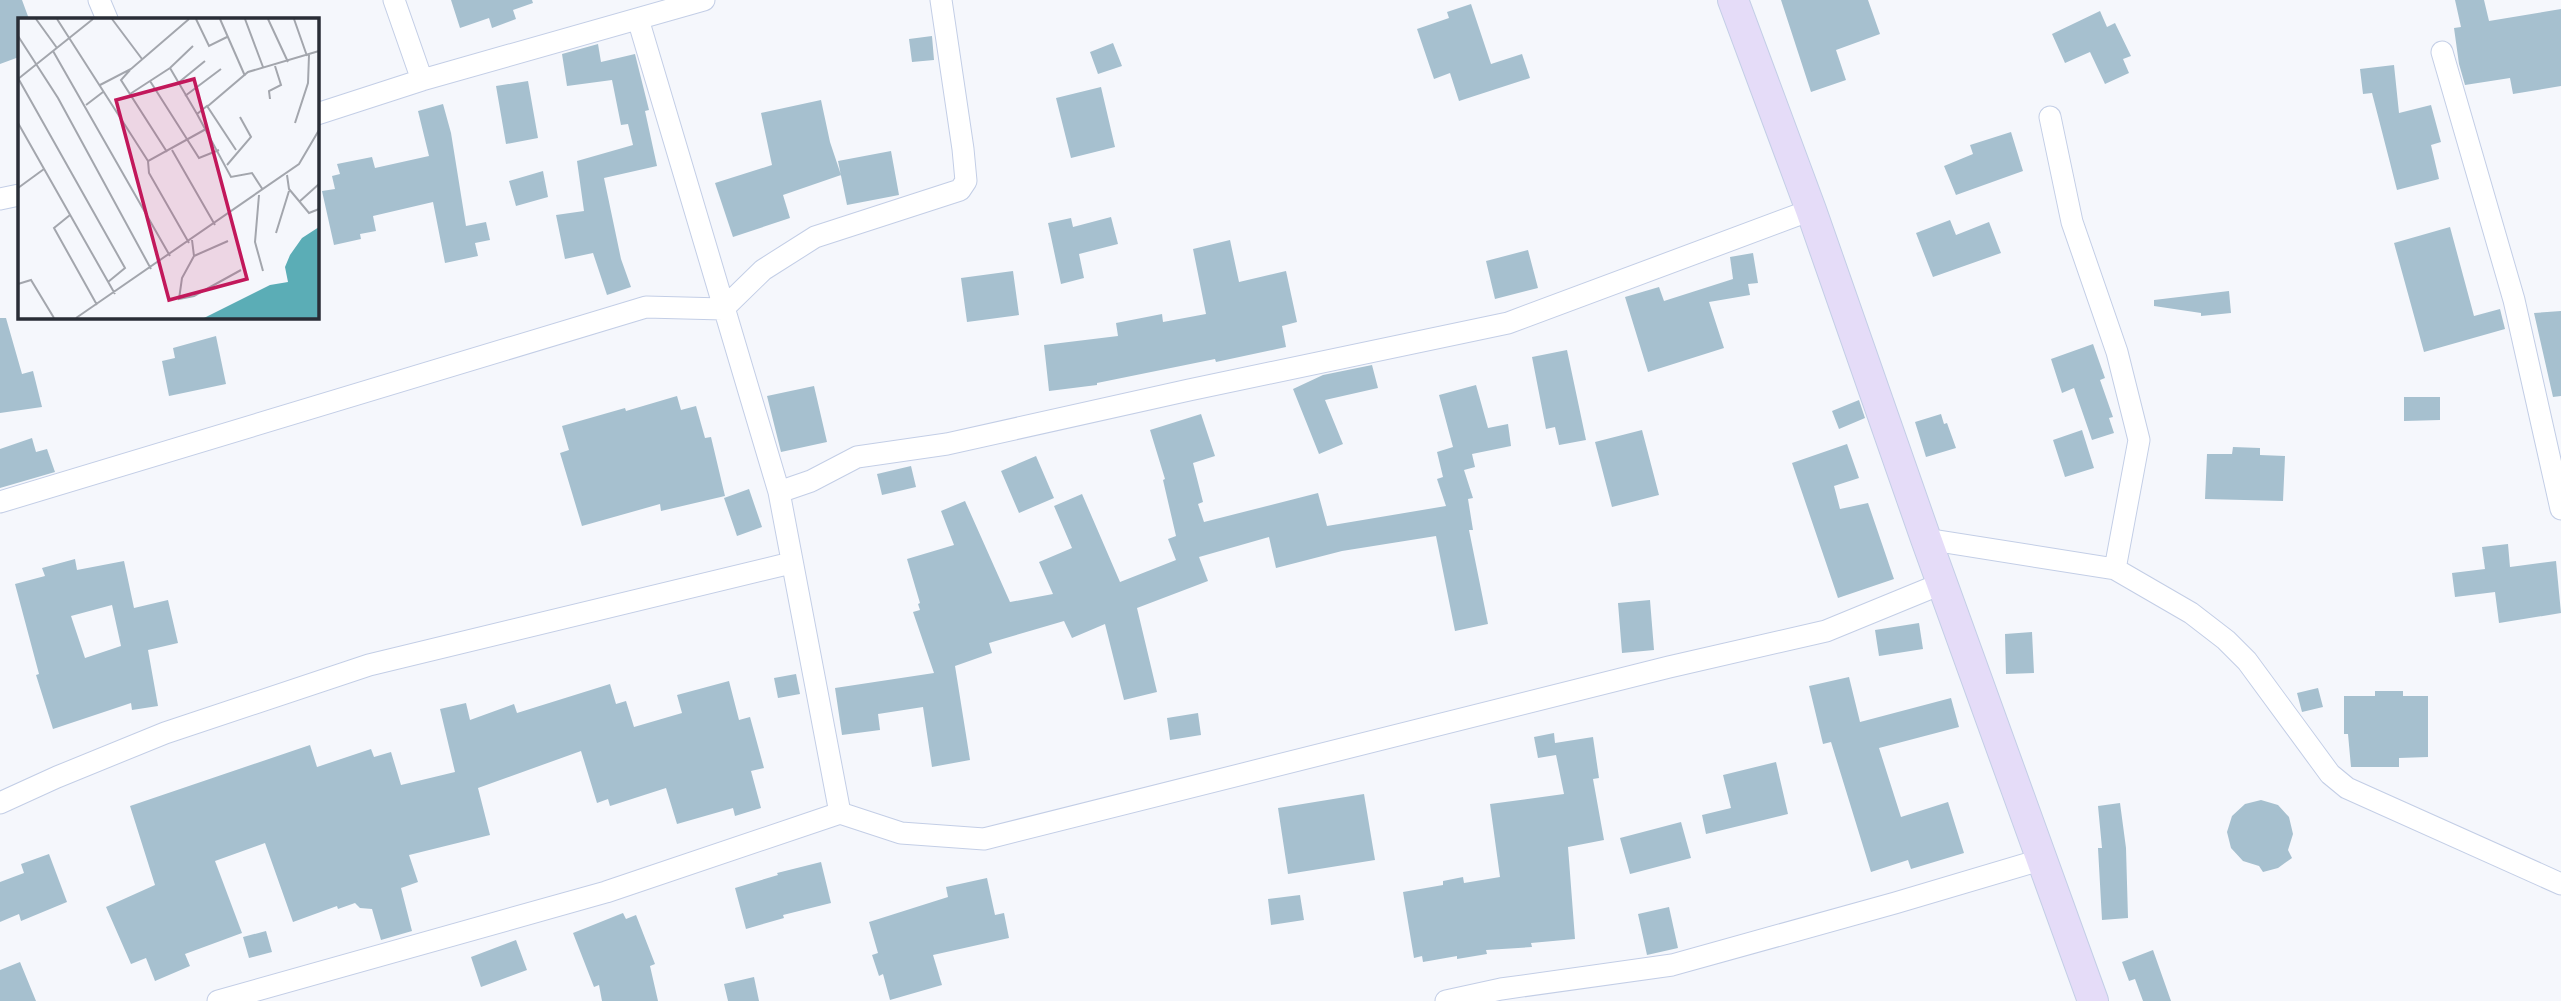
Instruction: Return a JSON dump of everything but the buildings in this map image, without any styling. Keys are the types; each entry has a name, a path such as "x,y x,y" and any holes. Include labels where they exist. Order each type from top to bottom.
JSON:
{"street":[{"path":"99,0 107,18"},
{"path":"394,0 422,80"},
{"path":"318,114 422,80 704,0"},
{"path":"0,502 646,307 723,309 763,270 815,237 960,190 966,181 963,149 941,0"},
{"path":"1733,0 1811,210 2093,1001"},
{"path":"638,19 779,492 790,563 840,813"},
{"path":"2442,52 2514,300 2561,509"},
{"path":"2050,117 2072,222 2117,352 2139,440 2115,569"},
{"path":"0,199 18,195"},
{"path":"779,492 811,481 857,457 947,444 1508,323 1811,210"},
{"path":"1926,538 2115,569 2191,613 2226,639 2268,688 2330,774 2347,788 2561,884"},
{"path":"0,803 164,733 369,665 790,563"},
{"path":"218,1001 606,892 840,813 901,833 984,839 1669,667 1826,631 1943,583"},
{"path":"1446,1001 1501,989 1672,965 2043,859"}]}
